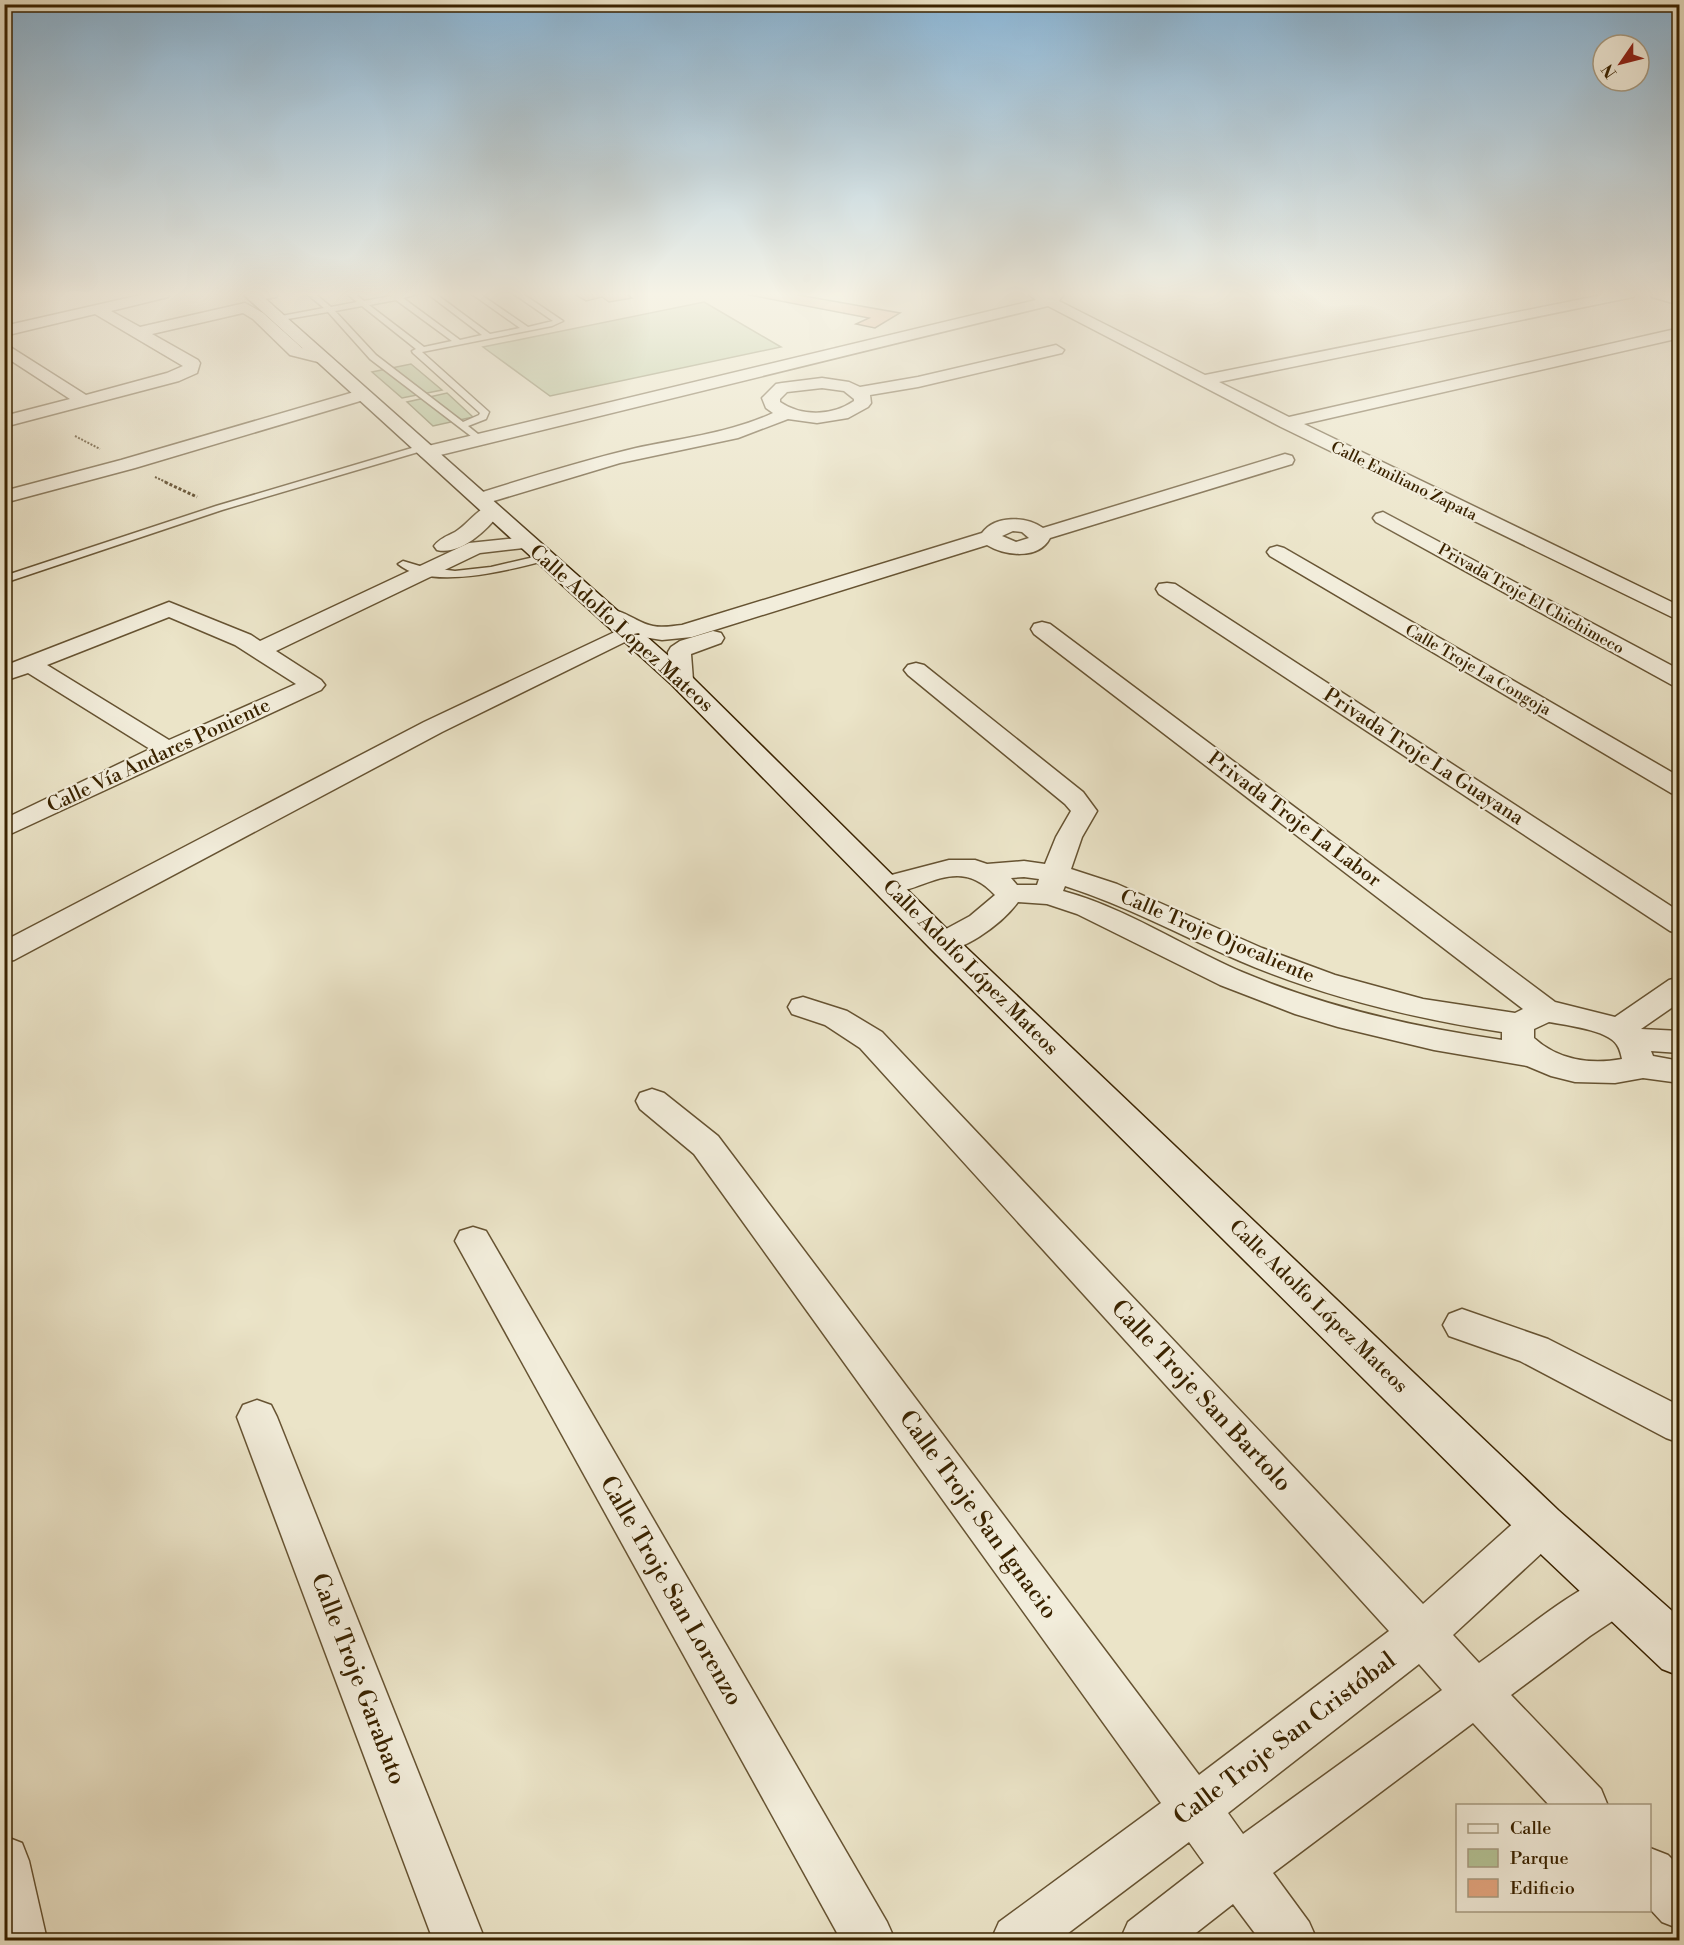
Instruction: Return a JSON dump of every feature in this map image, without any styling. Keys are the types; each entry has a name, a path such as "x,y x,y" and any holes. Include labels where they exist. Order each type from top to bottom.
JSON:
{"street":[{"path":"59,385 84,401"},
{"path":"4,422 144,385"},
{"name":"Calle Adolfo López Mateos","path":"350,385 681,680 943,943 1542,1525 1680,1652"},
{"path":"425,450 480,440 702,385"},
{"path":"804,385 783,388 771,398 772,404 787,413 816,417 846,413 862,403 863,398 858,392"},
{"path":"838,385 858,392 901,385"},
{"name":"Calle Emiliano Zapata","path":"1212,385 1680,615"},
{"path":"1287,423 1454,385"},
{"path":"4,497 128,464 361,395"},
{"path":"4,674 169,609 251,645 412,568 462,538 478,527 479,498 639,453 730,436 763,425 787,413"},
{"path":"4,953 433,727 626,620 641,630 662,634 684,632 863,583 998,541 994,530 999,528 1013,525 1034,531 1156,492 1293,457"},
{"name":"Privada Troje El Chichimeco","path":"1383,518 1680,680"},
{"path":"412,568 476,547 534,551"},
{"name":"Calle Troje La Congoja","path":"1277,552 1680,788"},
{"path":"681,680 679,652 688,646 863,583"},
{"name":"Privada Troje La Guayana","path":"1167,589 1680,925"},
{"name":"Privada Troje La Labor","path":"1042,628 1546,1011"},
{"name":"Calle Vía Andares Poniente","path":"4,829 168,750 313,686 251,645"},
{"path":"28,663 168,750"},
{"path":"916,670 1074,798 1084,811 1050,884"},
{"name":"Calle Troje Ojocaliente","path":"886,885 942,869 987,872 1024,869 1090,911 1229,977 1330,1015 1413,1037 1531,1055 1564,1070 1592,1073 1617,1072 1631,1045"},
{"path":"943,943 970,929 1000,909 1010,894 987,872"},
{"name":"Calle Troje Ojocaliente","path":"1010,894 1027,892 1050,884 1107,890 1252,955 1325,982 1423,1009 1518,1024"},
{"path":"1631,1045 1680,987"},
{"name":"Calle Troje San Bartolo","path":"803,1007 836,1018 871,1040 1476,1694 1582,1804"},
{"path":"1531,1055 1518,1041 1518,1024 1546,1011 1588,1019 1680,1072"},
{"path":"1631,1045 1680,1042"},
{"name":"Calle Troje San Ignacio","path":"652,1101 706,1145 1292,1941"},
{"name":"Calle Troje San Lorenzo","path":"473,1241 869,1941"},
{"path":"1462,1325 1534,1350 1680,1426"},
{"name":"Calle Troje Garabato","path":"256,1417 459,1941"},
{"name":"Calle Troje San Cristóbal","path":"1017,1941 1422,1634 1542,1525"},
{"path":"1146,1941 1237,1869 1574,1621 1617,1593"},
{"path":"4,1862 21,1941"},
{"path":"1651,1874 1680,1904"}],"lane":[{"path":"408,385 480,440"},
{"path":"454,385 485,412 483,417 461,426"},
{"path":"4,580 219,508 425,450"}],"green space":[{"path":"387,385 436,385 442,390 402,398"},
{"path":"535,385 603,385 550,396"},
{"path":"447,393 473,417 433,426 407,402"}]}
